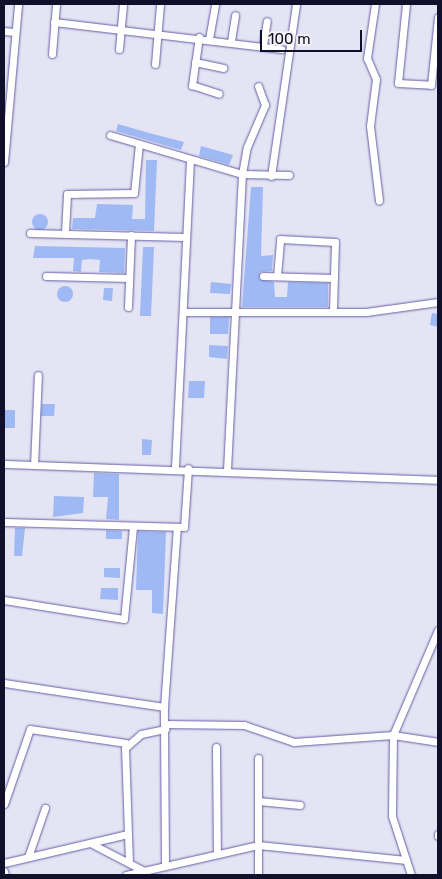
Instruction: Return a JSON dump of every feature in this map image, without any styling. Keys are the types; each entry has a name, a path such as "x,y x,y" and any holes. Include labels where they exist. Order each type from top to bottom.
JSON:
{"street":[{"path":"4,162 8,65 18,4"},
{"path":"52,54 56,4"},
{"path":"119,49 123,4"},
{"path":"155,64 160,4"},
{"path":"210,38 215,4"},
{"path":"271,176 287,90 296,4"},
{"path":"375,4 368,58 376,79 370,126 379,200"},
{"path":"406,4 398,83 430,85 438,32 438,17"},
{"path":"231,41 235,16"},
{"path":"263,45 266,21"},
{"path":"54,22 210,38 281,49"},
{"path":"4,31 14,32"},
{"path":"199,37 193,86 219,94"},
{"path":"195,62 224,68"},
{"path":"227,470 237,314 242,174 247,147 265,104 258,86"},
{"path":"110,135 242,174 289,176"},
{"path":"64,233 67,194 134,193 139,144"},
{"path":"175,467 190,160"},
{"path":"30,233 185,237"},
{"path":"128,306 131,235"},
{"path":"277,276 282,238 335,242 333,311"},
{"path":"46,276 129,278"},
{"path":"263,276 334,278"},
{"path":"183,312 237,314 375,311 438,302"},
{"path":"34,465 38,375"},
{"path":"4,464 175,467 438,480"},
{"path":"4,522 177,528 187,522 188,468"},
{"path":"4,600 124,619 133,527"},
{"path":"165,866 164,707 177,528"},
{"path":"411,875 389,790 393,735 438,630"},
{"path":"4,683 164,707"},
{"path":"4,804 30,729 126,742 165,726 244,725 294,742 393,735 438,742"},
{"path":"126,742 129,862"},
{"path":"216,747 217,853"},
{"path":"258,758 258,875"},
{"path":"258,801 300,806"},
{"path":"28,857 45,808"},
{"path":"4,863 92,844 128,834"},
{"path":"92,844 144,871"},
{"path":"126,875 258,845 406,860"},
{"path":"4,871 5,875"}],"building":[{"path":"118,124 184,142 181,150 116,131"},
{"path":"201,146 233,155 229,165 199,156"},
{"path":"146,160 157,160 154,231 72,229 73,218 95,218 97,204 133,205 132,219 145,219"},
{"path":"251,187 263,187 261,256 273,255 272,271 260,272 259,279 274,282 275,297 287,297 288,282 328,283 328,307 242,307"},
{"path":"37,214 43,214 48,219 46,228 37,230 32,225 32,219"},
{"path":"35,246 125,248 124,273 99,272 100,260 90,259 82,260 81,272 73,271 74,258 33,258"},
{"path":"143,247 154,247 151,316 140,316"},
{"path":"211,282 231,284 230,294 210,293"},
{"path":"62,286 68,286 73,291 71,300 62,302 57,297 57,291"},
{"path":"104,288 113,288 112,301 103,300"},
{"path":"432,313 438,314 438,327 430,325"},
{"path":"210,317 229,317 228,334 210,334"},
{"path":"209,345 228,346 227,359 209,357"},
{"path":"189,381 205,381 204,398 188,398"},
{"path":"42,404 55,404 54,416 41,416"},
{"path":"4,410 15,410 15,428 4,428"},
{"path":"142,439 152,440 151,455 142,455"},
{"path":"94,473 119,474 119,520 106,519 108,497 93,497"},
{"path":"54,496 84,497 83,513 53,517"},
{"path":"15,528 25,528 22,556 14,556"},
{"path":"106,530 122,531 122,539 106,539"},
{"path":"138,531 166,532 163,614 152,613 152,590 136,590"},
{"path":"104,568 120,568 120,578 104,577"},
{"path":"101,588 118,588 118,600 100,599"}]}
